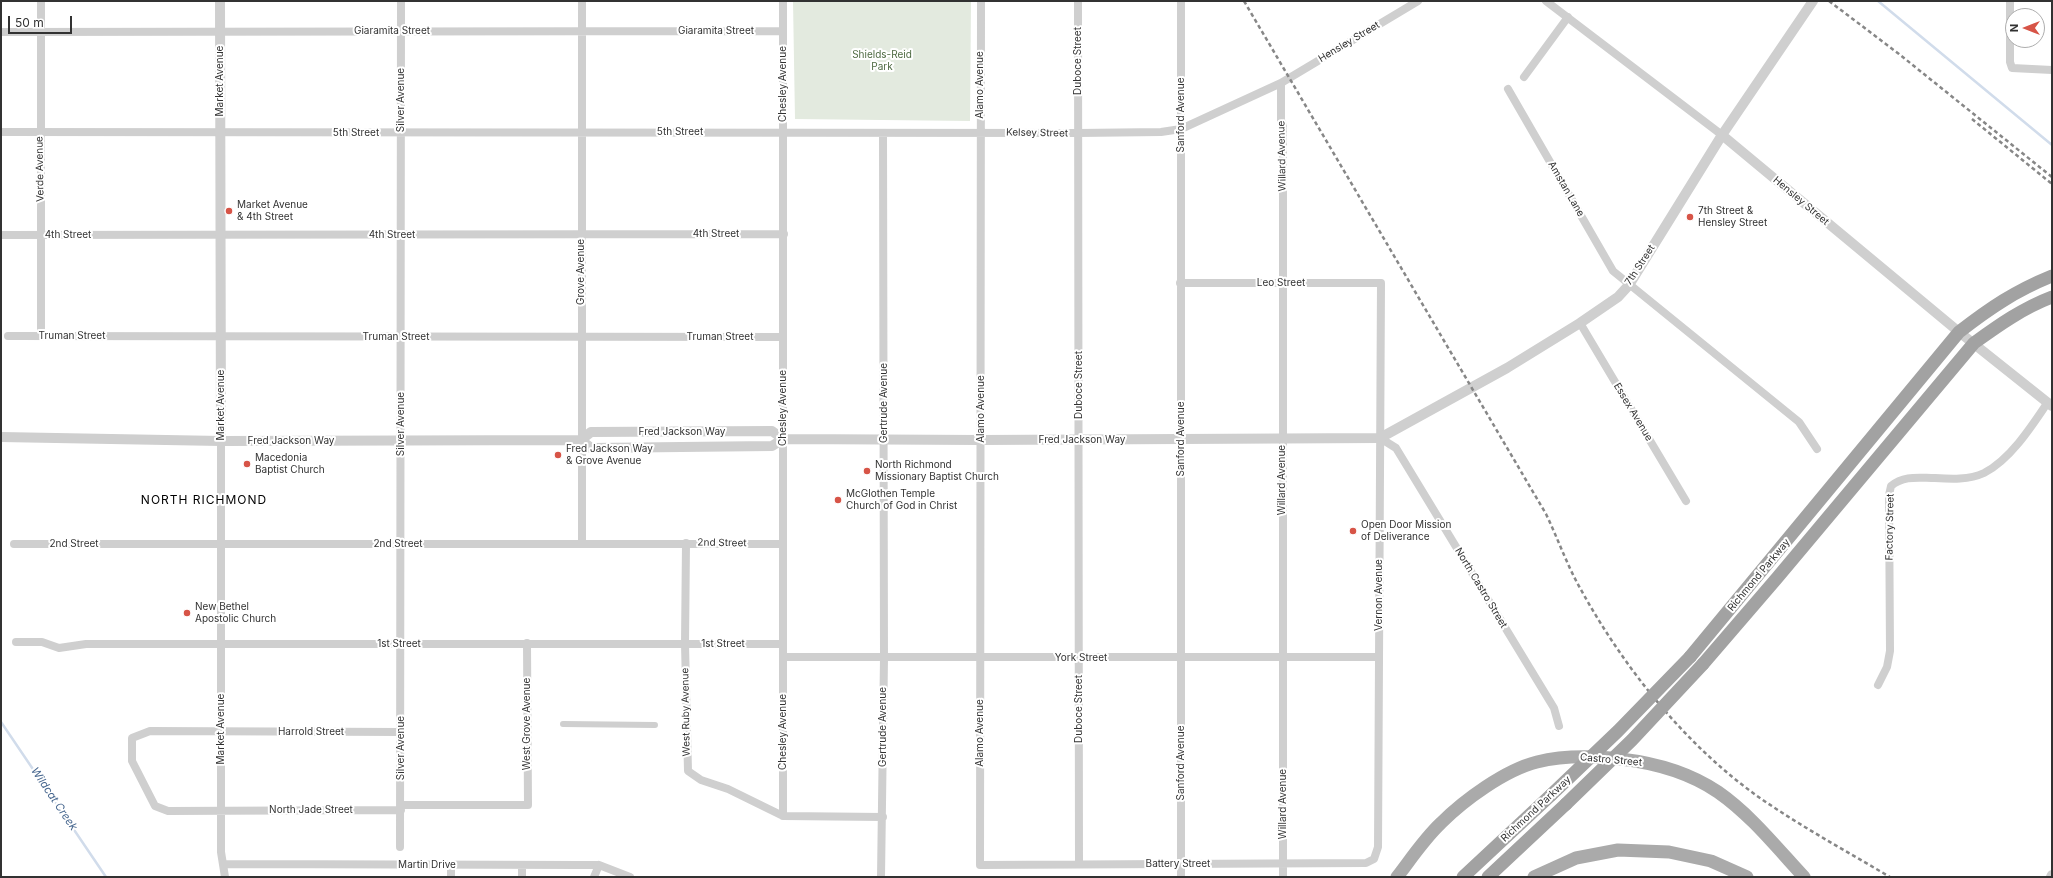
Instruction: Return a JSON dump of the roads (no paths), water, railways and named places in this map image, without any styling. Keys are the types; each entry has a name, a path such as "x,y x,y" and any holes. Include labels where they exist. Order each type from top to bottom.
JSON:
{"highway":[{"name":"Richmond Parkway","path":"1463,877 1618,731 1690,657 1763,571 1959,332 1994,306 2018,291 2052,276"},
{"name":"Richmond Parkway","path":"1488,877 1632,740 1704,664 1778,578 1974,343 2033,304 2052,297"}],"main road":[{"name":"Castro Street","path":"1397,877 1440,823 1463,802 1498,779 1537,762 1573,757 1604,757 1660,766 1687,776 1718,792 1753,822 1804,877"},
{"path":"1534,877 1576,858 1618,850 1676,853 1712,861 1747,877"}],"street":[{"name":"Verde Avenue","path":"41,1 41,336"},
{"name":"Market Avenue","path":"220,1 222,336 220,544 221,852 224,877"},
{"name":"Silver Avenue","path":"400,847 401,1"},
{"name":"Grove Avenue","path":"582,1 582,543"},
{"name":"Chesley Avenue","path":"783,1 783,816"},
{"name":"Alamo Avenue","path":"980,864 981,1"},
{"name":"Duboce Street","path":"1078,1 1080,864"},
{"name":"Sanford Avenue","path":"1181,1 1181,877"},
{"name":"Hensley Street","path":"1281,83 1418,1"},
{"name":"Hensley Street","path":"1546,1 1722,135 1959,332 2050,404"},
{"name":"7th Street","path":"1380,438 1507,368 1580,323 1618,297 1629,285 1722,135 1813,1"},
{"path":"2010,1 2010,62 2012,68 2052,70"},
{"path":"1524,77 1568,17"},
{"name":"Giaramita Street","path":"1,32 783,31"},
{"name":"Kelsey Street","path":"783,132 1161,132 1181,129 1281,83"},
{"name":"Willard Avenue","path":"1281,83 1281,120 1283,126 1283,877"},
{"name":"Amstan Lane","path":"1508,89 1613,271 1629,285"},
{"name":"5th Street","path":"1,132 783,132"},
{"name":"Gertrude Avenue","path":"881,877 884,658 883,133"},
{"name":"4th Street","path":"1,235 784,234"},
{"name":"Leo Street","path":"1180,283 1381,283"},
{"name":"Vernon Avenue","path":"1374,859 1378,848 1381,283"},
{"path":"1629,285 1799,422 1817,449"},
{"name":"Essex Avenue","path":"1580,323 1686,501"},
{"name":"Truman Street","path":"8,336 783,337"},
{"name":"Factory Street","path":"1878,685 1887,668 1890,650 1889,495 1891,486 1899,480 1908,478 1956,479 1984,473 2012,450 2050,404"},
{"name":"Fred Jackson Way","path":"581,440 591,432 772,431 783,439"},
{"name":"Fred Jackson Way","path":"4,437 221,441 581,440 591,448 772,446 783,439 1282,440 1380,438"},
{"name":"North Castro Street","path":"1380,438 1396,448 1554,708 1559,726"},
{"name":"West Ruby Avenue","path":"686,543 685,644 688,771 701,780 728,789 783,816 883,817"},
{"name":"2nd Street","path":"14,544 783,544"},
{"name":"1st Street","path":"16,642 42,642 59,648 86,644 783,644"},
{"name":"West Grove Avenue","path":"527,643 528,805"},
{"name":"York Street","path":"783,657 1379,657"},
{"path":"563,724 655,725"},
{"name":"Harrold Street","path":"221,810 168,812 155,806 132,761 132,738 150,731 401,732"},
{"name":"North Jade Street","path":"221,810 528,805"},
{"name":"Battery Street","path":"980,864 1366,863 1374,859"},
{"name":"Martin Drive","path":"223,864 599,865 630,877"},
{"path":"451,864 451,877"},
{"path":"522,864 522,877"},
{"path":"594,877 599,865"}],"waterway":[{"path":"1878,1 2052,145"},
{"name":"Wildcat Creek","path":"1,722 106,877"}],"railway":[{"path":"1244,1 1546,514 1575,579 1597,618 1637,676 1682,730 1733,777 1760,798 1792,819 1890,877"},
{"path":"1829,1 1899,54 2052,177"},
{"path":"1972,119 2052,184"}],"place":[{"name":"Market Avenue & 4th Street","path":"229,211"},
{"name":"7th Street & Hensley Street","path":"1690,217"},
{"name":"Fred Jackson Way & Grove Avenue","path":"558,455"},
{"name":"Macedonia Baptist Church","path":"247,464"},
{"name":"North Richmond Missionary Baptist Church","path":"867,471"},
{"name":"McGlothen Temple Church of God in Christ","path":"838,500"},
{"name":"Open Door Mission of Deliverance","path":"1353,531"},
{"name":"New Bethel Apostolic Church","path":"187,613"}],"district":[{"name":"NORTH RICHMOND","path":"204,500"}],"park label":[{"name":"Shields-Reid Park","path":"882,60"}]}
